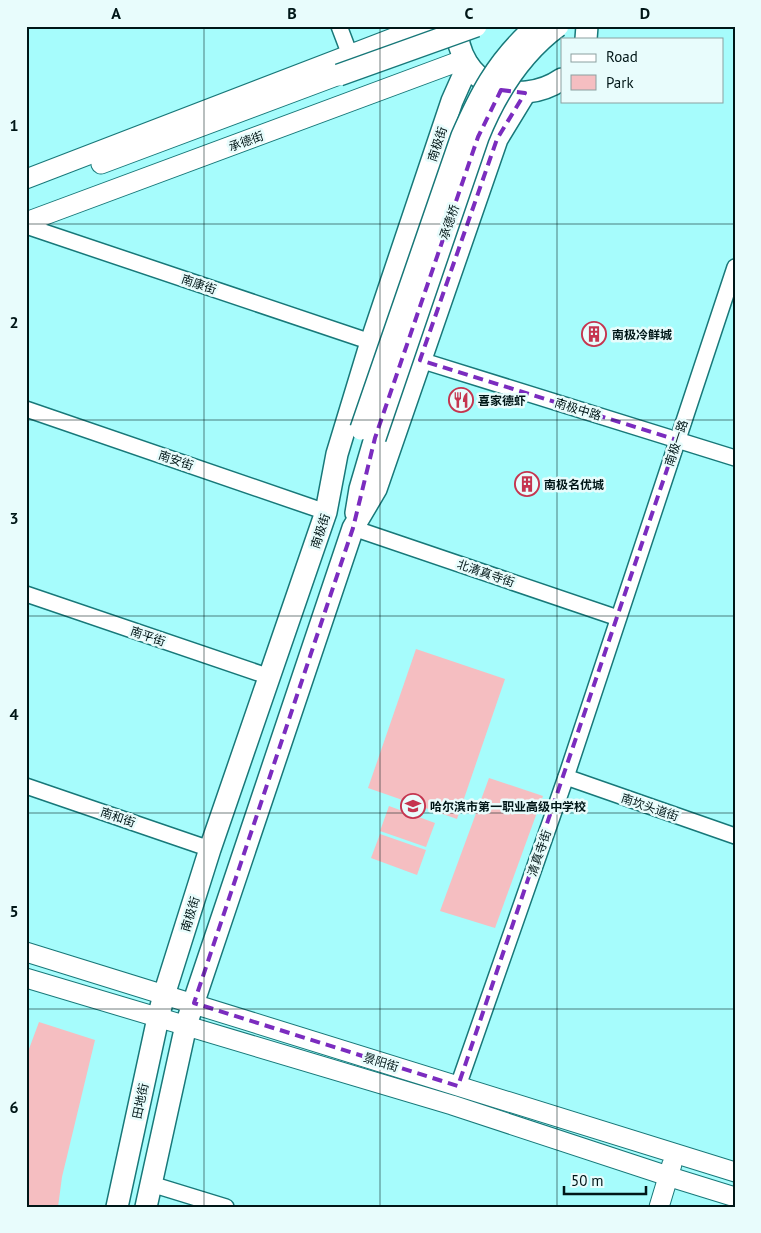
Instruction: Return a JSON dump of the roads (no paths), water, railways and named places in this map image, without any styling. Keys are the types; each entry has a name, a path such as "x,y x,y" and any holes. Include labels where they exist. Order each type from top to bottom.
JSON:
{"highway":[{"path":"457,26 459,44 466,62 481,79 497,88 515,93 525,93 545,89 561,80"},
{"path":"339,76 476,26"},
{"name":"承德桥","path":"368,434 459,145 469,120 493,74 509,53 536,26"},
{"name":"承德桥","path":"368,434 488,113 508,80 522,62 558,26"},
{"name":"南极街","path":"164,995 210,849 326,512 337,454 371,342 466,62"},
{"path":"353,528 376,489 497,139 525,93"},
{"path":"326,512 368,434"},
{"path":"146,1207 186,1026 353,528 368,434"},
{"name":"田地街","path":"117,1207 164,995"}],"main road":[{"path":"28,187 424,26"},
{"name":"承德街","path":"26,224 466,62"},
{"path":"28,187 339,76"},
{"name":"景阳街","path":"26,952 735,1172"},
{"name":"景阳街","path":"26,978 452,1105 735,1197"},
{"path":"672,1207 675,1178 681,1156"},
{"path":"660,1207 675,1178"}],"street":[{"path":"340,26 350,55"},
{"name":"南康街","path":"26,224 371,342"},
{"name":"南极一路","path":"618,618 735,267"},
{"name":"南极中路","path":"420,360 735,458"},
{"name":"南安街","path":"26,409 326,512"},
{"name":"北清真寺街","path":"353,528 618,618"},
{"name":"南平街","path":"26,594 270,677"},
{"name":"清真寺街","path":"458,1086 566,777 618,618"},
{"name":"南坎头道街","path":"566,777 735,836"},
{"name":"南和街","path":"26,786 210,849"},
{"path":"151,1184 226,1207"}],"place":[{"name":"南极冷鲜城","path":"594,334"},
{"name":"喜家德虾","path":"461,400"},
{"name":"南极名优城","path":"527,484"},
{"name":"哈尔滨市第一职业高级中学校","path":"413,806"}]}
